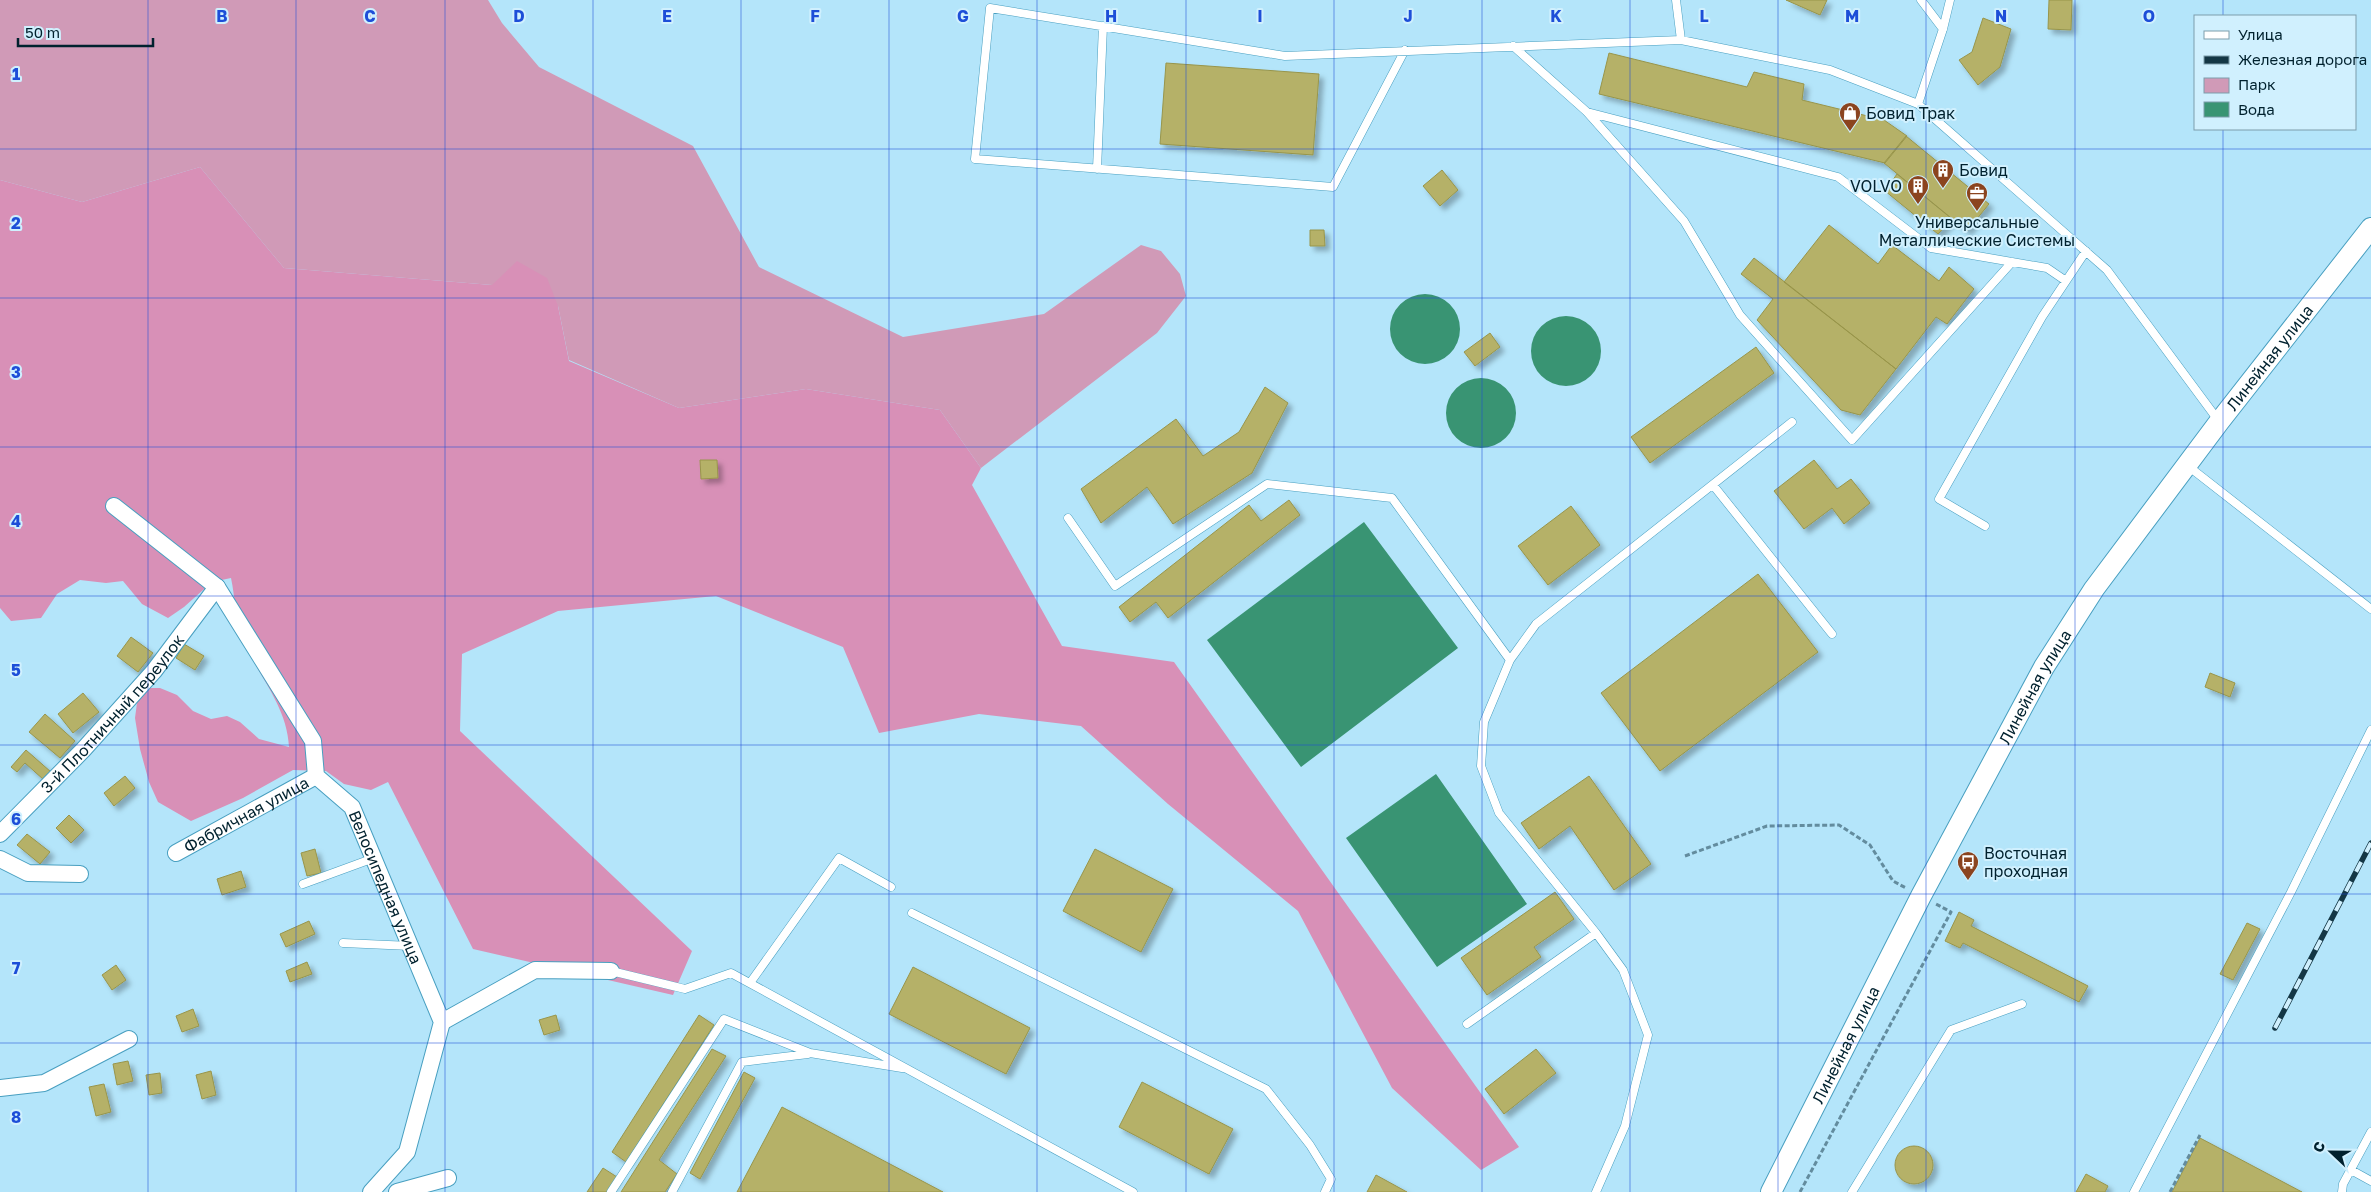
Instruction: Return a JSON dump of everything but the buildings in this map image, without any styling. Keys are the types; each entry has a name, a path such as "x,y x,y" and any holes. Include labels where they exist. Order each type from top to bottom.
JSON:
{"street":[{"name":"Линейная улица","path":"1771,1192 1921,896 2044,667 2094,589 2186,465 2371,228"},
{"path":"114,506 217,587 314,741 316,776"},
{"name":"3-й Плотничный переулок","path":"0,834 83,750 154,672 217,587"},
{"name":"Фабричная улица","path":"176,853 316,776"},
{"name":"Велосипедная улица","path":"316,776 352,807 442,1022"},
{"path":"0,858 28,873 80,874"},
{"path":"370,1192 407,1152 442,1022 535,970 611,971"},
{"path":"0,1088 44,1083 129,1039"},
{"path":"400,1192 448,1178"}],"lane":[{"path":"1676,0 1681,40"},
{"path":"1920,0 1943,29"},
{"path":"1918,104 1943,29 1950,0"},
{"path":"1405,50 1333,187 975,160 990,8 1285,56 1405,50 1681,40 1830,70 1918,104 2107,270 2219,422"},
{"path":"1096,169 1103,26"},
{"path":"1513,46 1587,112 1684,221 1740,315 1852,440 2012,262"},
{"path":"1587,112 1838,177 1931,248 2047,268 2066,281"},
{"path":"1985,526 1939,499 2042,317 2086,251"},
{"path":"1596,1192 1625,1126 1648,1035 1623,970 1596,933 1499,813 1481,766 1484,722 1510,660 1536,624 1792,422"},
{"path":"2186,465 2371,610"},
{"path":"1068,518 1115,586 1267,484 1392,498 1510,660"},
{"path":"1713,485 1832,634"},
{"path":"2134,1192 2291,892 2371,730"},
{"path":"303,884 374,858"},
{"path":"750,983 839,858 891,887"},
{"path":"912,913 1266,1089 1310,1145 1331,1180 1326,1192"},
{"path":"1467,1024 1596,933"},
{"path":"342,943 411,946"},
{"path":"611,971 685,989 731,973 1133,1192"},
{"path":"1852,1192 1950,1030 2022,1004"},
{"path":"610,1192 724,1018 810,1054 909,1070"},
{"path":"672,1192 742,1062 810,1054"},
{"path":"2342,1192 2343,1184 2371,1132"},
{"path":"2351,1170 2371,1181"}],"path":[{"path":"1685,856 1767,826 1839,825 1870,845 1894,881"},
{"path":"1800,1192 1951,912"},
{"path":"2170,1192 2200,1135"}],"green space":[{"path":"0,0 488,0 502,23 539,67 693,146 759,267 903,337 1044,314 1141,245 1161,251 1180,274 1186,296 1157,333 981,468 940,410 806,389 679,408 569,360 558,306 492,285 284,268 200,167 82,202 0,180"}],"shaded area":[{"path":"200,167 284,268 492,285 517,261 547,278 558,306 569,361 679,408 806,389 940,410 981,468 972,485 1062,646 1174,662 1519,1147 1481,1170 1392,1088 1298,911 1168,804 1081,726 979,714 879,733 843,647 716,596 558,611 462,654 460,731 692,951 673,995 473,949 388,782 371,790 344,784 326,771 293,770 243,798 191,821 158,802 149,782 140,749 135,718 139,688 160,688 177,695 193,711 211,719 227,716 240,722 259,739 289,747 287,731 277,703 241,635 237,621 231,578 212,582 184,607 168,618 142,604 123,581 106,583 80,580 57,594 41,618 11,621 0,608 0,180 82,202"}],"water":[{"path":"1425,294 1438,297 1450,304 1457,316 1460,329 1457,342 1450,354 1438,361 1425,364 1412,361 1400,354 1393,342 1390,329 1393,316 1400,304 1412,297"},
{"path":"1566,316 1579,319 1591,326 1598,338 1601,351 1598,364 1591,376 1579,383 1566,386 1553,383 1541,376 1534,364 1531,351 1534,338 1541,326 1553,319"},
{"path":"1488,378 1501,384 1510,393 1514,399 1516,413 1514,427 1506,438 1495,446 1474,448 1467,446 1456,438 1448,427 1446,406 1448,399 1456,388 1467,380"},
{"path":"1364,522 1458,648 1301,767 1207,640"},
{"path":"1436,774 1527,904 1437,967 1346,838"}],"railway":[{"path":"2275,1028 2371,843"}],"place":[{"name":"Бовид Трак","path":"1850,132"},
{"name":"Бовид","path":"1943,189"},
{"name":"VOLVO","path":"1918,205"},
{"name":"Универсальные Металлические Системы","path":"1977,212"},
{"name":"Восточная проходная","path":"1968,881"}]}
